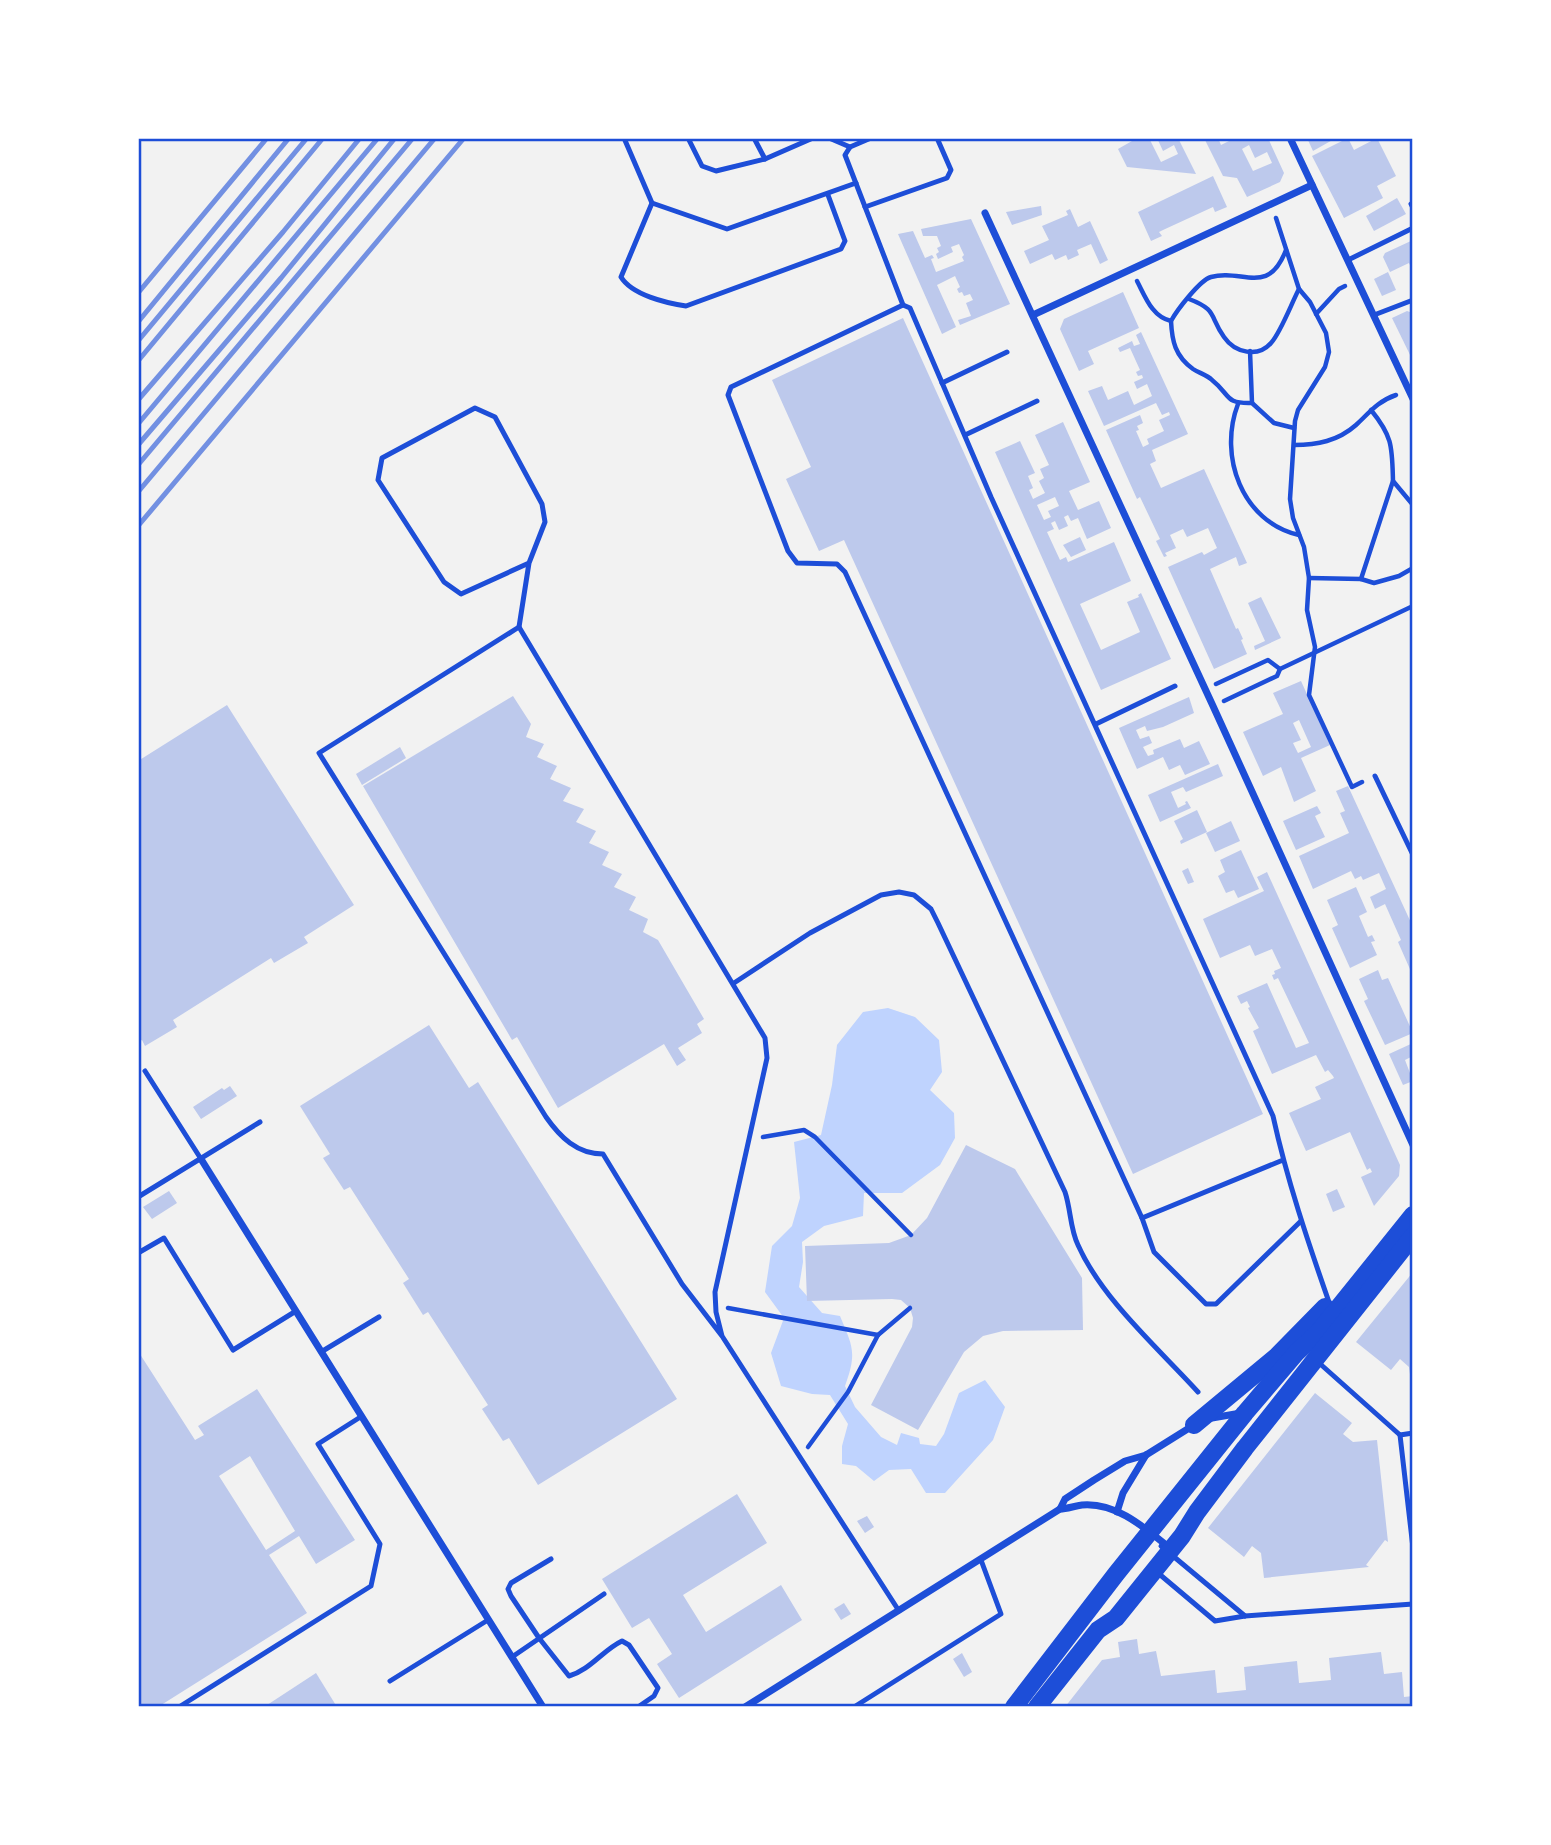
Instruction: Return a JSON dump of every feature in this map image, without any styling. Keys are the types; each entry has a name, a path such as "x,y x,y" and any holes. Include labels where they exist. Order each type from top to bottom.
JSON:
{"main road":[{"path":"1194,1424 1331,1309 1413,1215"},
{"path":"1014,1707 1163,1545 1245,1448 1413,1236"},
{"path":"1037,1707 1163,1545 1245,1413 1297,1352 1318,1333 1331,1309"},
{"path":"1098,1630 1116,1618 1154,1570 1163,1545"}],"street":[{"path":"1290,138 1411,395"},
{"path":"1033,315 1312,185"},
{"path":"985,213 1413,1144"},
{"path":"201,1159 543,1707"},
{"path":"1060,1509 1066,1499 1094,1480 1125,1461 1146,1454 1194,1424 1221,1415 1245,1413"},
{"path":"1117,1512 1123,1493 1146,1454"},
{"path":"745,1707 1060,1509 1083,1505 1117,1512 1138,1523 1163,1545"}],"lane":[{"path":"624,138 652,203 621,277 626,285 671,304 686,306 841,248 845,241 828,195"},
{"path":"688,138 702,166 716,172 765,159 813,138"},
{"path":"754,138 765,159"},
{"path":"829,138 850,147"},
{"path":"870,138 850,147 845,155 903,305 910,308 1273,1115 1301,1221 1331,1309"},
{"path":"865,207 947,178 951,170 937,138"},
{"path":"652,203 727,229 856,183"},
{"path":"1348,260 1413,228"},
{"path":"1374,315 1413,300"},
{"path":"903,305 731,387 728,395 788,551 797,563 837,564 845,572 1142,1218 1154,1252 1206,1304 1216,1304 1301,1221"},
{"path":"942,383 1007,352"},
{"path":"965,435 1037,401"},
{"path":"529,563 461,594 444,582 378,480 382,458 475,408 495,417 542,504 545,522 529,563 519,627 761,1028 768,1048 715,1292 722,1336"},
{"path":"519,627 319,753 546,1117 560,1136 573,1146 603,1154 682,1284 722,1336 899,1611"},
{"path":"1096,724 1175,686"},
{"path":"1375,776 1413,855"},
{"path":"734,983 810,933 872,898 899,892 914,895 926,903 938,923 1065,1192 1075,1239 1085,1259 1106,1292 1198,1392"},
{"path":"145,1071 201,1159"},
{"path":"138,1197 260,1122"},
{"path":"1142,1218 1283,1160"},
{"path":"138,1253 164,1238 233,1350 296,1311"},
{"path":"321,1352 379,1317"},
{"path":"1316,1360 1400,1435 1413,1548"},
{"path":"179,1707 371,1586 380,1544 318,1444 362,1416"},
{"path":"1400,1435 1413,1433"},
{"path":"1163,1545 1245,1616"},
{"path":"551,1559 511,1583 508,1589 539,1639 569,1676 578,1673 613,1645 622,1641 629,1645 658,1688 654,1696 638,1707"},
{"path":"855,1707 1002,1614 981,1560"},
{"path":"1154,1570 1215,1620 1413,1604"},
{"path":"512,1657 604,1594"},
{"path":"390,1681 488,1620"}],"path":[{"path":"1269,205 1278,221 1299,289 1326,333 1329,352 1319,379 1298,410 1294,428 1290,499 1304,547 1309,578 1307,610 1315,654 1309,695 1352,787 1375,776"},
{"path":"1287,249 1276,267 1261,278 1209,277 1200,284 1171,321 1172,342 1176,351 1193,369 1212,379 1233,402 1252,404 1274,423 1294,428"},
{"path":"1316,314 1339,289 1357,280"},
{"path":"1139,285 1157,315 1171,321"},
{"path":"1189,299 1212,312 1230,345 1238,350 1258,351 1271,343 1299,289"},
{"path":"1250,351 1252,404"},
{"path":"1294,445 1315,445 1336,438 1354,426 1377,404 1391,397 1411,395"},
{"path":"1238,404 1231,427 1230,445 1232,462 1240,484 1256,511 1272,523 1300,535"},
{"path":"1362,579 1393,481 1394,463 1391,442 1383,424 1371,410"},
{"path":"1393,481 1413,505"},
{"path":"1309,578 1362,579 1374,583 1413,569"},
{"path":"1213,706 1277,676 1280,669 1413,606"},
{"path":"1205,689 1268,660 1280,669"},
{"path":"749,1140 804,1130 815,1137 911,1236"},
{"path":"715,1305 878,1335"},
{"path":"800,1458 848,1392 878,1335 910,1308"}],"water":[{"path":"888,1008 915,1017 939,1040 942,1072 930,1090 954,1113 955,1138 940,1165 902,1193 864,1193 863,1216 824,1226 802,1242 803,1262 799,1287 822,1313 840,1316 852,1350 845,1386 855,1407 881,1437 897,1445 901,1433 919,1438 920,1444 936,1446 944,1434 959,1393 985,1380 1005,1407 993,1440 945,1493 926,1493 911,1469 889,1470 874,1481 856,1466 842,1464 842,1446 848,1424 830,1395 812,1394 781,1386 771,1353 784,1318 765,1292 772,1246 792,1226 800,1198 794,1142 821,1135 837,1045 863,1012"}],"building":[{"path":"1131,138 1149,138 1161,162 1178,154 1174,145 1163,151 1157,138 1178,138 1196,174 1127,167 1118,149 1132,141"},
{"path":"1204,138 1218,138 1221,145 1229,141 1228,138 1268,138 1284,173 1280,182 1247,197 1237,178 1223,176","holes":["1249,145 1255,158 1267,152 1272,163 1253,171 1242,149"]},
{"path":"1307,138 1336,138 1313,151"},
{"path":"1348,138 1354,150 1377,138 1396,176 1377,186 1383,198 1344,218 1312,156"},
{"path":"1213,176 1227,207 1215,212 1213,207 1159,232 1162,236 1151,241 1138,212"},
{"path":"1397,198 1406,214 1374,231 1366,216"},
{"path":"1041,206 1042,215 1012,225 1006,212"},
{"path":"1070,209 1078,227 1090,221 1108,260 1100,264 1091,244 1077,250 1079,255 1068,260 1066,255 1055,260 1052,254 1030,264 1024,251 1049,240 1042,226 1068,215 1066,211"},
{"path":"971,219 1010,304 960,325 958,320 971,316 966,303 973,300 970,294 964,296 962,292 959,293 957,289 960,287 955,276 937,285 956,327 942,334 898,234 913,231 925,258 932,255 934,258 931,259 936,272 964,261 964,255 959,244 951,247 953,252 938,259 937,248 941,246 937,236 923,236 921,229"},
{"path":"1413,240 1413,271 1409,263 1390,272 1383,257 1385,253"},
{"path":"1388,272 1396,290 1382,296 1374,279"},
{"path":"1123,292 1139,328 1088,351 1094,364 1079,371 1060,329 1064,319"},
{"path":"1407,311 1413,313 1413,361 1392,318"},
{"path":"903,318 1263,1114 1133,1174 844,540 819,551 786,479 811,467 772,380"},
{"path":"1141,332 1188,434 1152,450 1156,461 1150,464 1161,488 1204,469 1247,563 1239,566 1236,557 1210,569 1243,639 1241,640 1247,654 1214,669 1168,567 1217,548 1208,528 1187,537 1183,529 1170,535 1176,548 1165,553 1167,556 1164,557 1156,541 1160,539 1140,497 1137,499 1106,430 1140,415 1143,423 1137,426 1139,430 1136,431 1143,447 1149,444 1147,439 1164,431 1159,420 1170,415 1169,412 1162,415 1156,403 1104,426 1088,391 1102,386 1108,400 1128,391 1134,405 1152,396 1147,384 1137,389 1134,382 1143,378 1136,372 1140,370 1130,348 1120,352 1118,348 1132,341 1134,346 1140,344 1136,335"},
{"path":"1063,422 1090,482 1069,491 1078,510 1099,501 1111,528 1087,539 1078,518 1071,521 1068,515 1064,517 1068,526 1059,530 1055,521 1051,523 1054,529 1047,532 1060,560 1066,557 1068,562 1114,542 1131,581 1080,604 1101,650 1140,632 1127,602 1139,597 1141,593 1171,659 1101,690 995,452 1020,441 1035,473 1028,476 1033,488 1029,490 1033,499 1045,493 1039,481 1044,478 1040,469 1049,465 1035,435","holes":["1055,497 1059,506 1048,511 1051,517 1044,520 1037,505"]},
{"path":"1080,537 1086,550 1071,557 1063,545"},
{"path":"1261,597 1281,638 1255,650 1254,646 1265,641 1248,603"},
{"path":"1301,681 1330,745 1301,758 1316,791 1294,802 1281,767 1263,776 1243,732 1283,714 1273,693","holes":["1299,720 1311,747 1298,753 1293,743 1301,740 1293,723"]},
{"path":"513,696 531,724 526,737 544,744 537,757 557,766 550,779 571,788 563,801 584,809 576,822 596,831 589,843 609,852 602,865 622,874 614,887 636,897 629,910 648,919 643,932 658,940 704,1019 697,1024 702,1033 678,1048 686,1060 677,1066 664,1044 558,1108 517,1037 512,1040 363,786"},
{"path":"1189,697 1194,713 1163,727 1147,731 1145,726 1136,730 1140,739 1149,736 1152,743 1143,747 1148,756 1154,754 1153,750 1180,739 1184,748 1199,741 1210,764 1185,775 1180,765 1169,770 1163,757 1137,769 1119,728"},
{"path":"227,705 354,905 304,937 308,943 274,963 271,958 173,1020 177,1027 145,1046 142,1040 138,1042 138,761"},
{"path":"400,747 406,758 362,785 356,774"},
{"path":"1218,764 1223,776 1186,792 1183,787 1171,792 1178,808 1187,801 1191,808 1160,822 1148,795"},
{"path":"1348,786 1413,927 1413,976 1385,904 1375,909 1370,897 1386,889 1379,873 1363,880 1361,876 1355,879 1351,871 1313,889 1299,856 1349,833 1340,813 1345,811 1336,791"},
{"path":"1317,806 1321,813 1315,816 1325,837 1296,850 1283,821"},
{"path":"1197,810 1207,832 1181,844 1183,839 1174,821"},
{"path":"1231,821 1240,841 1215,852 1206,833"},
{"path":"1241,850 1259,889 1238,898 1234,890 1226,893 1218,876 1225,872 1220,860"},
{"path":"1188,868 1194,882 1188,884 1182,871"},
{"path":"1267,872 1400,1165 1399,1176 1374,1206 1361,1177 1372,1172 1370,1168 1367,1170 1350,1132 1306,1151 1289,1113 1321,1099 1315,1087 1334,1078 1333,1076 1328,1070 1325,1072 1316,1055 1272,1074 1253,1031 1259,1028 1248,1008 1250,1007 1247,1001 1241,1004 1237,996 1267,983 1296,1048 1309,1043 1278,978 1274,980 1272,975 1281,968 1272,949 1255,956 1250,945 1220,958 1203,919 1264,891 1257,877"},
{"path":"1356,887 1367,912 1359,916 1368,937 1372,935 1375,941 1371,942 1377,955 1350,968 1332,928 1338,925 1327,900"},
{"path":"1378,970 1382,980 1388,978 1413,1033 1385,1045 1364,1001 1368,999 1359,979"},
{"path":"429,1025 469,1088 478,1082 677,1399 538,1485 509,1438 503,1441 482,1409 488,1405 428,1312 423,1315 403,1283 409,1279 350,1187 344,1190 323,1158 330,1154 300,1106"},
{"path":"1413,1043 1413,1056 1405,1060 1413,1081 1403,1085 1389,1054"},
{"path":"230,1086 237,1096 201,1119 193,1107 222,1088 224,1090"},
{"path":"966,1145 1015,1169 1082,1278 1083,1330 1003,1331 983,1336 964,1352 918,1430 871,1405 912,1327 910,1308 901,1300 892,1299 807,1301 805,1246 889,1243 911,1235 927,1218"},
{"path":"1337,1189 1345,1207 1333,1212 1326,1194"},
{"path":"169,1191 177,1203 152,1219 143,1207"},
{"path":"1413,1272 1411,1381 1409,1367 1400,1359 1391,1370 1356,1342"},
{"path":"138,1351 195,1440 204,1435 198,1426 257,1389 355,1540 316,1564 299,1536 269,1555 307,1613 158,1707 138,1707","holes":["250,1456 295,1531 266,1550 219,1476"]},
{"path":"1315,1393 1352,1423 1343,1434 1353,1442 1377,1440 1388,1542 1385,1540 1366,1565 1369,1567 1264,1578 1261,1553 1252,1546 1244,1557 1208,1528"},
{"path":"737,1494 767,1543 683,1595 706,1632 781,1585 802,1620 679,1698 657,1664 672,1654 649,1618 632,1628 602,1579"},
{"path":"867,1516 874,1527 865,1533 857,1521"},
{"path":"844,1603 851,1614 841,1620 834,1609"},
{"path":"1137,1639 1139,1654 1156,1651 1161,1676 1215,1670 1217,1693 1246,1690 1244,1667 1297,1661 1299,1683 1331,1680 1329,1658 1381,1652 1384,1674 1402,1672 1404,1697 1413,1696 1413,1707 1065,1707 1102,1660 1120,1657 1118,1642"},
{"path":"962,1653 972,1672 964,1677 953,1659"},
{"path":"316,1673 337,1707 264,1707"}],"railway":[{"path":"138,293 267,138"},
{"path":"138,322 289,138"},
{"path":"138,341 307,138"},
{"path":"138,361 323,138"},
{"path":"138,400 360,138"},
{"path":"138,424 378,138"},
{"path":"138,445 281,278 395,138"},
{"path":"138,465 413,138"},
{"path":"138,492 435,138"},
{"path":"138,526 464,138"}]}
